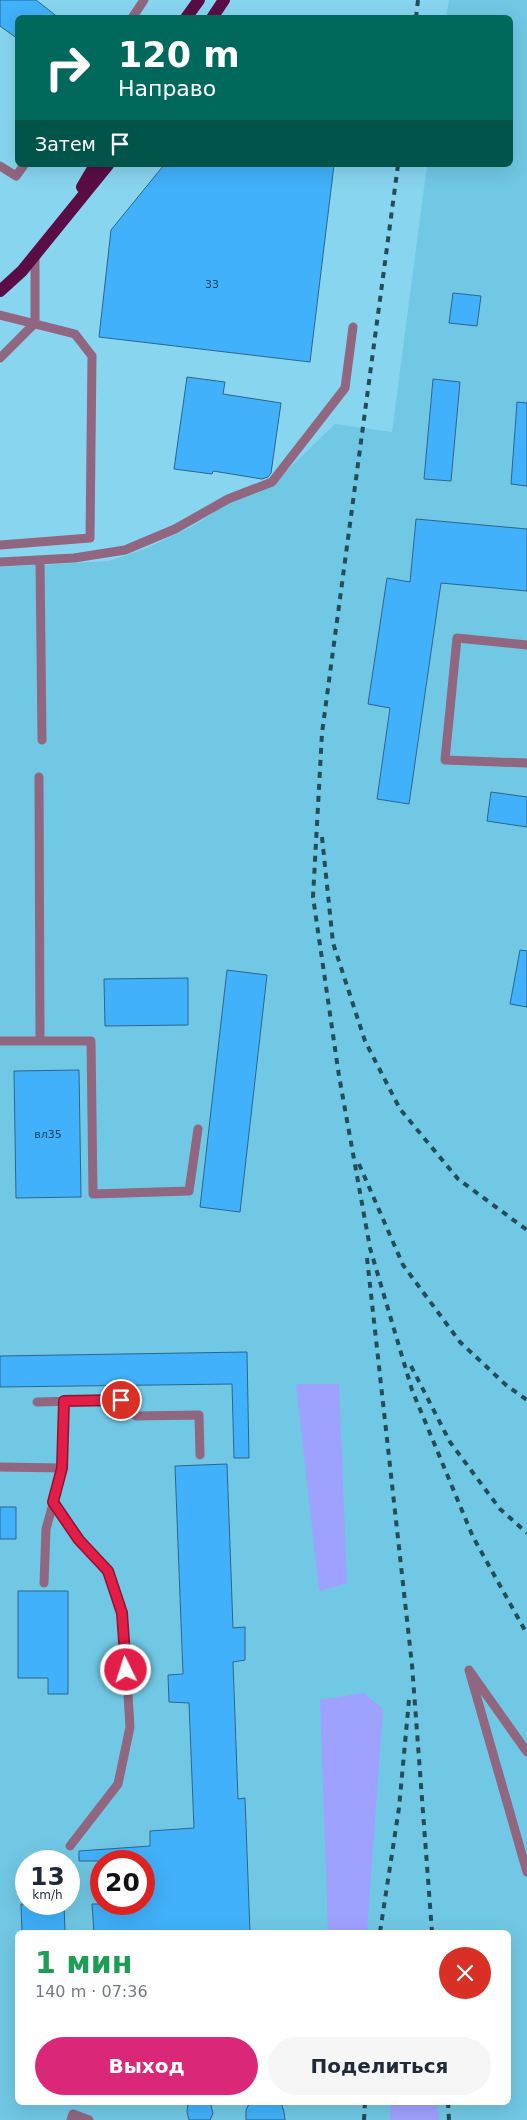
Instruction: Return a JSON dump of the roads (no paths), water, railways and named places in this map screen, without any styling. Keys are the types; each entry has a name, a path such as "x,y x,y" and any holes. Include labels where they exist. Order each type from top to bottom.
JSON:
{"main road":[{"path":"188,15 198,0"},
{"path":"214,15 224,0"},
{"path":"62,221 94,167"},
{"path":"0,291 22,271 106,167"}],"lane":[{"path":"134,15 144,0"},
{"path":"0,166 16,176 23,167"},
{"path":"0,358 35,322 35,253"},
{"path":"0,315 35,322 75,334 92,356 90,538 0,545"},
{"path":"0,562 74,558 125,550 175,528 228,499 272,482 345,388 353,327"},
{"path":"40,560 42,740"},
{"path":"527,645 457,638 446,760 527,763"},
{"path":"39,777 40,1041"},
{"path":"0,1041 91,1041 93,1194 189,1191 198,1128"},
{"path":"37,1402 121,1400 136,1416 199,1415 200,1455"},
{"path":"44,1583 46,1529 62,1468 64,1401"},
{"path":"0,1467 62,1468"},
{"path":"53,1502 79,1540 108,1571 122,1613 130,1727 118,1784 70,1846"},
{"path":"527,1752 468,1670 527,1872"},
{"path":"71,2120 73,2114 89,2120"}],"railway":[{"path":"416,15 418,0"},
{"path":"398,167 322,733 313,897 339,1076 370,1248 412,1390 473,1537 527,1634"},
{"path":"322,837 333,943 365,1041 400,1109 458,1179 527,1230"},
{"path":"359,1164 403,1265 460,1342 506,1385 527,1400"},
{"path":"367,1258 412,1665 432,1930"},
{"path":"411,1366 450,1442 500,1509 527,1533"},
{"path":"380,1930 399,1808 409,1700"},
{"path":"364,2120 365,2105"},
{"path":"448,2105 449,2120"}]}
